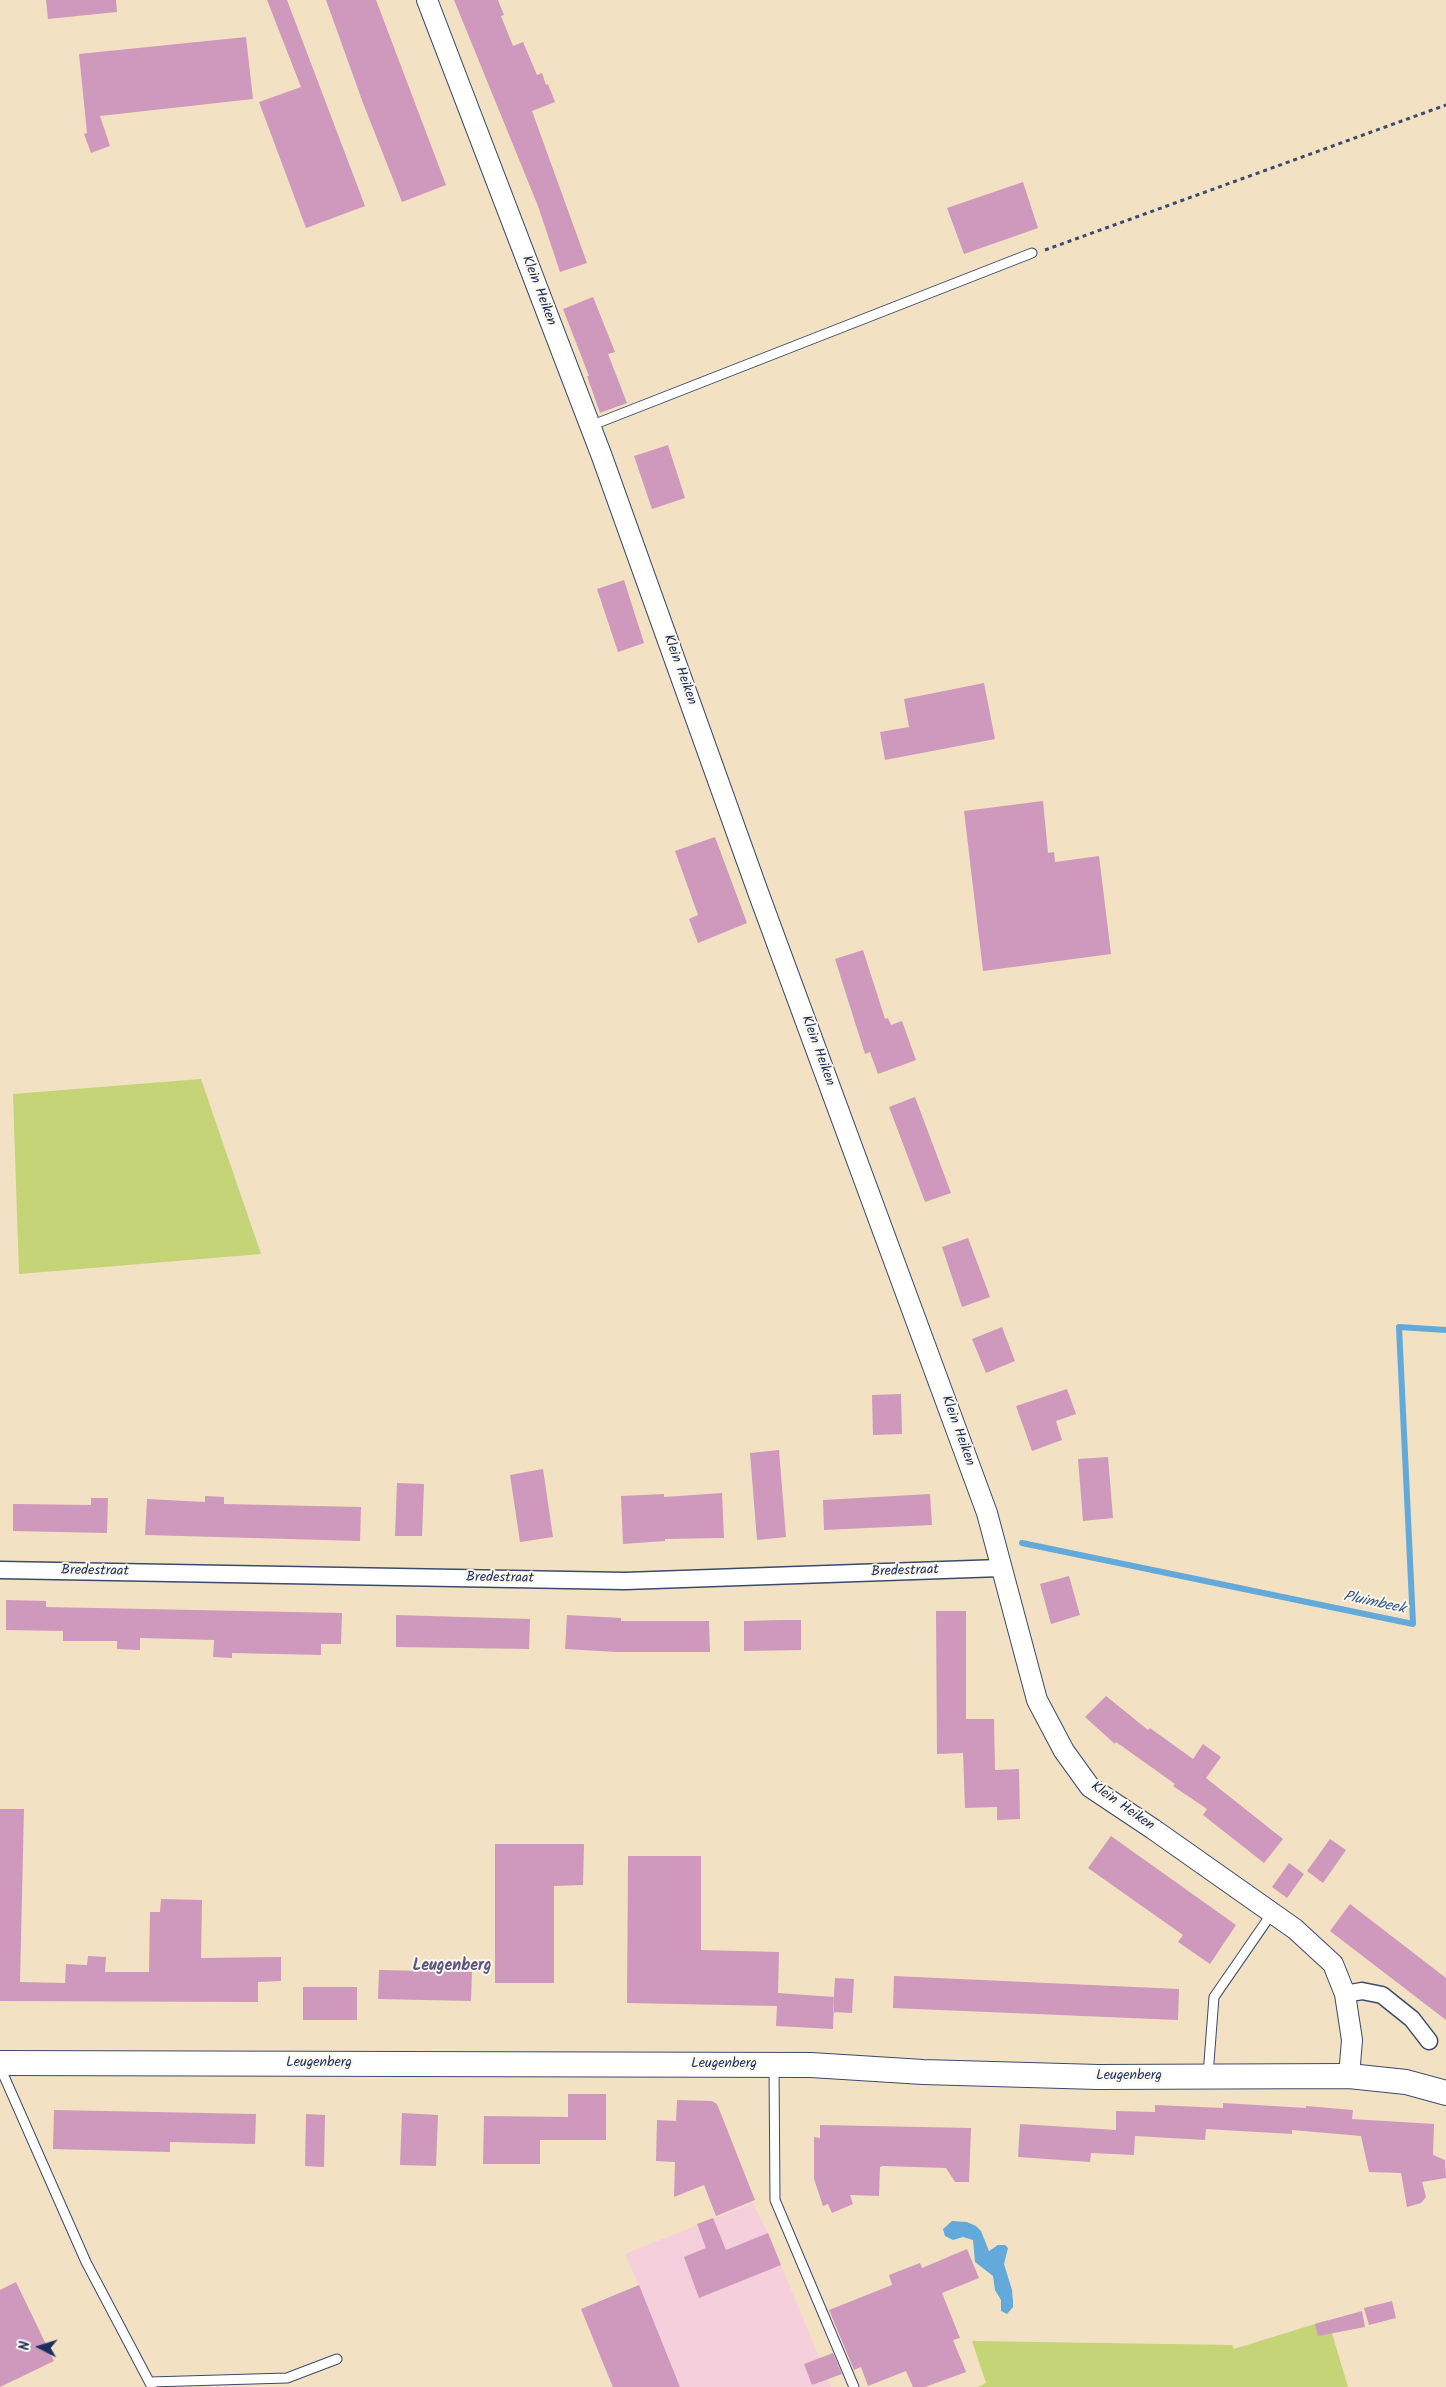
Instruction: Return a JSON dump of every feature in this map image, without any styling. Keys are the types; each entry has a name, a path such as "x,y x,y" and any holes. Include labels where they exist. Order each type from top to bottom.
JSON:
{"main road":[{"name":"Leugenberg","path":"0,2062 774,2065 1075,2077 1349,2076 1406,2082 1446,2093"}],"street":[{"name":"Klein Heiken","path":"427,0 590,426 761,901 987,1513 1000,1568 1037,1700 1064,1751 1090,1787 1153,1828 1295,1929 1334,1964 1345,1994 1352,2040 1349,2076"},
{"name":"Bredestraat","path":"0,1570 625,1581 1000,1568"},
{"path":"1345,1994 1362,1991 1382,1995 1412,2019 1429,2040"}],"lane":[{"path":"590,426 1032,253"},
{"path":"1208,2076 1214,1997 1272,1913"},
{"path":"774,2065 775,2200 854,2387"},
{"path":"0,2067 86,2262 151,2385 287,2378 337,2359"}],"path":[{"path":"1032,253 1061,245 1446,105"}],"shaded area":[{"path":"753,2203 768,2233 831,2387 612,2387 581,2309 639,2285 625,2254"}],"green space":[{"path":"201,1079 261,1254 19,1274 13,1094"},
{"path":"1328,2320 1348,2387 978,2387 986,2383 972,2341 1232,2345 1234,2349"}],"water":[{"path":"952,2221 967,2222 976,2226 981,2231 989,2251 998,2245 1005,2245 1008,2248 1004,2264 1012,2290 1013,2307 1007,2314 1001,2311 1001,2300 995,2290 993,2276 975,2262 973,2240 963,2237 953,2240 945,2236 943,2229"}],"building":[{"path":"46,0 116,0 117,12 48,19"},
{"path":"267,0 287,0 365,206 306,228 259,102 301,87"},
{"path":"326,0 376,0 446,185 402,202 363,103"},
{"path":"454,0 498,0 504,15 501,16 513,46 523,42 537,75 542,73 546,85 548,84 555,102 532,111 587,263 560,272 538,206"},
{"path":"246,37 253,99 100,116 110,146 91,153 84,134 87,133 79,54"},
{"path":"1023,182 1038,228 964,254 947,208"},
{"path":"593,297 615,352 608,354 627,403 600,413 587,376 589,376 563,309"},
{"path":"668,445 685,498 652,509 634,456"},
{"path":"624,580 644,643 618,652 597,589"},
{"path":"984,683 995,739 885,760 880,732 909,727 904,699"},
{"path":"1043,801 1048,853 1054,852 1055,862 1099,856 1111,954 983,971 964,811"},
{"path":"715,837 747,923 698,943 689,919 698,915 675,851"},
{"path":"863,950 885,1019 888,1018 891,1025 902,1021 916,1060 878,1074 870,1052 865,1054 835,959"},
{"path":"915,1097 951,1193 925,1202 889,1107"},
{"path":"968,1238 990,1297 962,1307 942,1247"},
{"path":"1002,1327 1015,1361 986,1373 972,1339"},
{"path":"1067,1389 1076,1414 1056,1421 1062,1440 1032,1451 1016,1406"},
{"path":"901,1394 902,1434 873,1435 872,1395"},
{"path":"779,1450 786,1537 757,1540 750,1453"},
{"path":"1108,1457 1113,1518 1083,1521 1078,1459"},
{"path":"543,1469 553,1537 520,1542 510,1475"},
{"path":"397,1483 424,1484 422,1536 395,1536"},
{"path":"722,1493 724,1538 665,1539 665,1541 623,1544 621,1496 664,1494 664,1497"},
{"path":"930,1494 932,1525 824,1530 823,1500"},
{"path":"205,1496 224,1497 224,1504 361,1507 360,1541 145,1535 147,1499 205,1502"},
{"path":"91,1498 108,1498 107,1533 13,1531 13,1504 91,1505"},
{"path":"1069,1576 1080,1615 1051,1624 1040,1584"},
{"path":"6,1600 46,1601 46,1607 342,1613 341,1644 321,1644 321,1655 232,1653 232,1658 213,1657 214,1640 140,1638 140,1650 117,1649 117,1641 63,1641 63,1631 6,1630"},
{"path":"936,1611 966,1611 966,1719 994,1719 995,1770 1019,1769 1020,1819 997,1820 997,1807 965,1808 963,1753 937,1754"},
{"path":"396,1615 530,1619 529,1649 396,1647"},
{"path":"567,1615 621,1618 621,1621 709,1621 710,1652 617,1652 565,1649"},
{"path":"801,1620 801,1650 744,1651 744,1621"},
{"path":"1106,1696 1148,1730 1150,1728 1193,1759 1203,1744 1221,1757 1206,1778 1283,1839 1264,1863 1203,1815 1207,1809 1173,1786 1175,1784 1116,1742 1115,1744 1085,1717"},
{"path":"0,1809 24,1809 20,1982 65,1983 66,1964 87,1965 88,1956 106,1957 105,1972 149,1972 150,1912 160,1912 161,1899 202,1900 201,1958 281,1957 281,1981 258,1982 258,2002 0,2001"},
{"path":"1111,1836 1236,1925 1210,1964 1178,1942 1183,1935 1088,1868"},
{"path":"1330,1839 1346,1850 1323,1883 1307,1871"},
{"path":"495,1844 584,1844 583,1885 554,1886 554,1983 495,1983"},
{"path":"628,1856 701,1856 701,1950 779,1952 778,1993 834,1997 833,2029 776,2026 777,2006 627,2003"},
{"path":"1289,1863 1304,1874 1287,1898 1272,1887"},
{"path":"1350,1904 1446,1978 1446,2020 1330,1931"},
{"path":"379,1970 472,1972 471,2001 378,1999"},
{"path":"894,1976 1179,1989 1178,2020 893,2008"},
{"path":"835,1978 854,1979 852,2013 833,2012"},
{"path":"303,1987 357,1987 357,2020 303,2020"},
{"path":"568,2094 606,2094 606,2140 540,2140 540,2164 483,2164 484,2116 568,2117"},
{"path":"677,2100 712,2101 717,2104 755,2200 716,2216 704,2185 674,2197 675,2162 656,2161 657,2120 676,2121"},
{"path":"1223,2103 1353,2110 1352,2119 1434,2124 1433,2155 1445,2160 1446,2178 1422,2182 1426,2197 1421,2203 1407,2207 1401,2173 1369,2172 1361,2136 1292,2130 1292,2134 1206,2129 1205,2140 1135,2136 1134,2155 1091,2153 1090,2162 1018,2157 1020,2124 1116,2130 1116,2111 1155,2112 1155,2105 1223,2108"},
{"path":"54,2110 256,2114 255,2144 170,2142 170,2152 53,2149"},
{"path":"402,2113 438,2115 436,2166 400,2165"},
{"path":"306,2114 325,2115 324,2167 305,2166"},
{"path":"820,2125 971,2128 969,2182 955,2182 946,2168 883,2166 880,2167 879,2196 850,2195 853,2204 832,2213 828,2204 823,2206 814,2179 814,2137 820,2138"},
{"path":"713,2218 726,2250 768,2233 781,2265 699,2298 684,2257 706,2248 697,2224"},
{"path":"967,2249 979,2278 942,2293 960,2338 953,2340 966,2372 925,2387 913,2387 906,2371 868,2386 861,2367 854,2370 829,2310 892,2285 889,2275 920,2263 922,2268"},
{"path":"16,2282 54,2361 0,2387 0,2290"},
{"path":"639,2285 680,2387 613,2387 581,2309"},
{"path":"1392,2301 1396,2318 1369,2325 1364,2308"},
{"path":"1362,2311 1365,2327 1318,2336 1315,2324"},
{"path":"833,2353 842,2374 812,2385 804,2364"}],"waterway":[{"name":"Pluimbeek","path":"1022,1543 1413,1624 1399,1327 1446,1330"}],"district":[{"name":"Leugenberg","path":"452,1967"}]}
